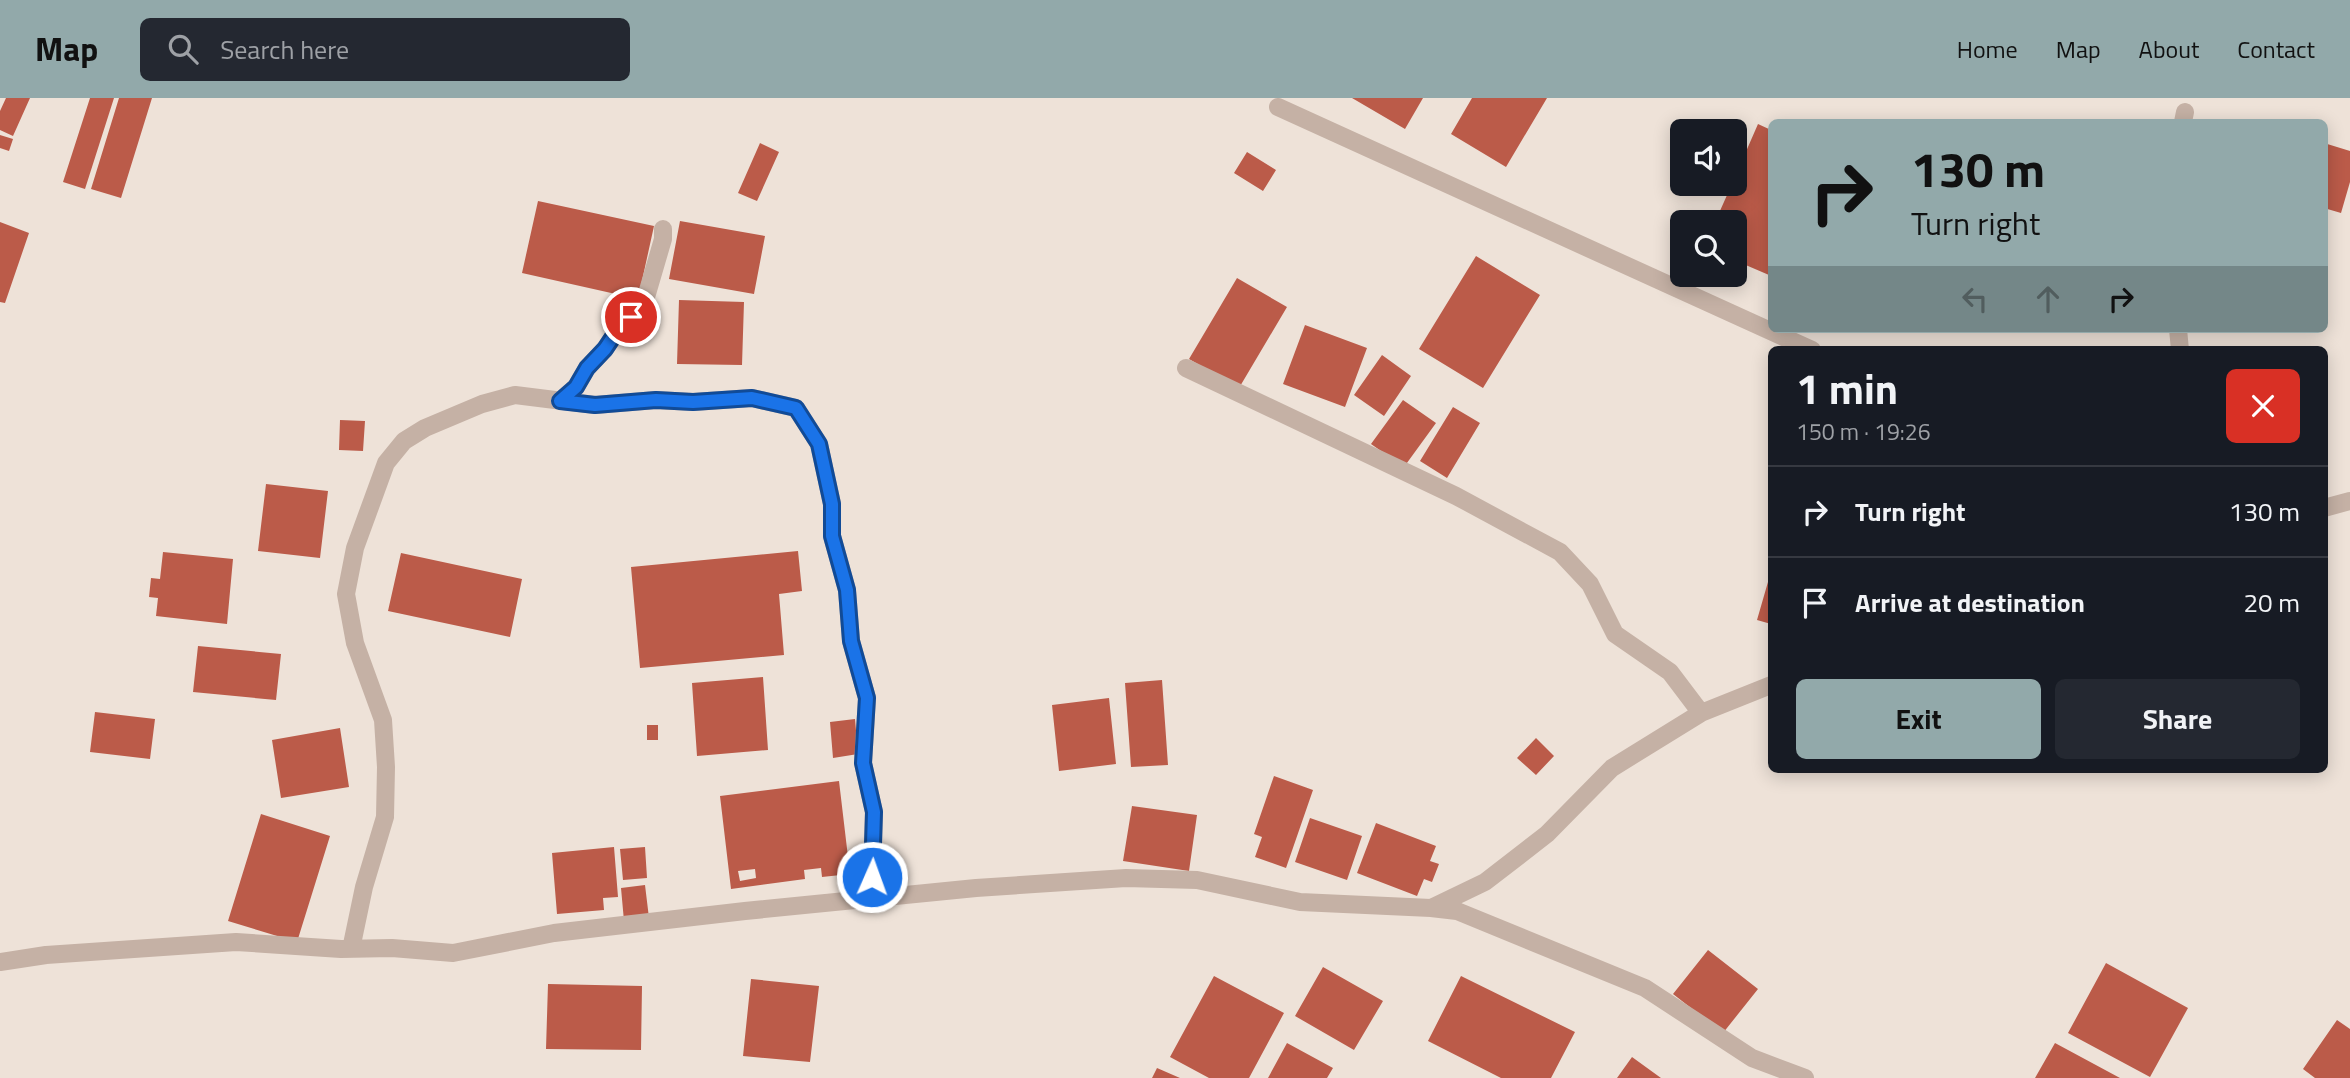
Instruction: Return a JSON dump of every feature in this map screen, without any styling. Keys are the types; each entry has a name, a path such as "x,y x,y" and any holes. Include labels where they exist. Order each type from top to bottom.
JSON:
{"street":[{"path":"1278,107 1768,330"},
{"path":"560,401 576,387 587,368 617,331 644,304 663,239 663,229"},
{"path":"1775,333 1803,346"},
{"path":"1186,368 1456,496 1560,552 1591,584 1615,634 1670,672 1701,713"},
{"path":"351,949 364,887 386,817 383,720 355,643 346,594 355,548 386,463 404,441 425,428 482,404 515,395 595,405 656,400 693,402 752,398 796,408 819,444 832,504 832,536 847,590 851,641 867,698 863,763 874,812 871,899"},
{"path":"2328,507 2350,501"},
{"path":"1431,908 1485,882 1547,834 1612,768 1701,713 1768,686"},
{"path":"0,962 46,955 236,942 453,953 554,933 976,888 1126,878 1196,880 1300,902 1458,911 1645,988 1752,1058 1805,1078"}],"building":[{"path":"6,98 30,98 13,136 0,130 0,111"},
{"path":"90,98 114,98 85,189 63,182"},
{"path":"119,98 152,98 121,198 91,189"},
{"path":"1352,98 1423,98 1405,129"},
{"path":"1472,98 1547,98 1506,167 1451,134"},
{"path":"1758,124 1768,129 1768,275 1747,266 1747,210 1720,210 1727,196 1747,196 1747,149"},
{"path":"0,135 13,139 9,151 0,148"},
{"path":"760,143 779,152 757,201 738,193"},
{"path":"2328,144 2350,151 2350,182 2341,213 2328,209"},
{"path":"1247,152 1276,170 1263,191 1234,173"},
{"path":"538,201 654,226 638,299 522,273"},
{"path":"680,221 765,236 754,294 669,279"},
{"path":"0,222 29,233 5,303 0,302"},
{"path":"1476,256 1540,295 1483,388 1419,349"},
{"path":"1237,278 1287,307 1239,388 1189,359"},
{"path":"679,300 744,302 742,365 677,364"},
{"path":"1305,325 1367,348 1345,407 1283,384"},
{"path":"1382,355 1411,376 1384,416 1354,395"},
{"path":"1403,400 1436,423 1404,467 1371,444"},
{"path":"1453,407 1480,423 1447,478 1420,461"},
{"path":"340,420 365,421 363,451 339,450"},
{"path":"266,484 328,491 320,558 258,551"},
{"path":"798,551 802,591 779,594 784,655 640,668 631,567"},
{"path":"163,552 233,559 227,624 156,616 158,598 149,597 151,578 160,579"},
{"path":"401,553 522,579 510,637 388,611"},
{"path":"1768,582 1768,623 1757,620"},
{"path":"198,646 281,654 276,700 193,692"},
{"path":"763,677 768,750 697,756 692,683"},
{"path":"1162,680 1168,765 1131,767 1125,683"},
{"path":"1109,698 1116,764 1059,771 1052,705"},
{"path":"95,712 155,719 150,759 90,752"},
{"path":"855,719 858,754 833,758 830,722"},
{"path":"647,725 658,725 658,740 647,740"},
{"path":"340,728 349,787 281,798 272,740"},
{"path":"1536,738 1554,756 1536,775 1517,758"},
{"path":"1274,776 1313,790 1286,868 1255,857 1262,837 1254,834"},
{"path":"839,781 850,874 822,877 821,868 804,870 805,879 731,889 720,796","holes":["755,869 756,878 740,881 738,871"]},
{"path":"1132,806 1197,815 1189,871 1123,861"},
{"path":"261,814 330,836 297,942 228,921"},
{"path":"1310,818 1362,836 1347,880 1295,862"},
{"path":"1376,823 1436,846 1430,861 1439,864 1432,882 1424,879 1417,896 1357,873"},
{"path":"614,847 618,897 603,898 604,910 557,914 552,853"},
{"path":"645,847 647,878 623,880 620,849"},
{"path":"645,885 649,918 624,921 621,888"},
{"path":"1708,950 1758,989 1723,1033 1673,994"},
{"path":"2106,963 2188,1008 2150,1077 2068,1033"},
{"path":"1323,967 1383,1001 1354,1050 1295,1016"},
{"path":"1214,976 1284,1013 1249,1078 1209,1078 1170,1057"},
{"path":"1461,976 1575,1032 1551,1078 1501,1078 1428,1041"},
{"path":"751,979 819,986 810,1062 743,1056"},
{"path":"548,984 642,986 641,1050 546,1049"},
{"path":"2337,1020 2350,1029 2350,1078 2315,1078 2303,1069"},
{"path":"1287,1043 1333,1068 1327,1078 1268,1078"},
{"path":"2055,1043 2120,1078 2035,1078"},
{"path":"1632,1057 1661,1078 1617,1078"},
{"path":"1157,1068 1180,1078 1152,1078"}],"route":[{"path":"631,317 587,368 576,387 560,401 595,405 656,400 693,402 752,398 796,408 819,444 832,504 832,536 847,590 851,641 867,698 863,763 874,812 872,877"}]}
